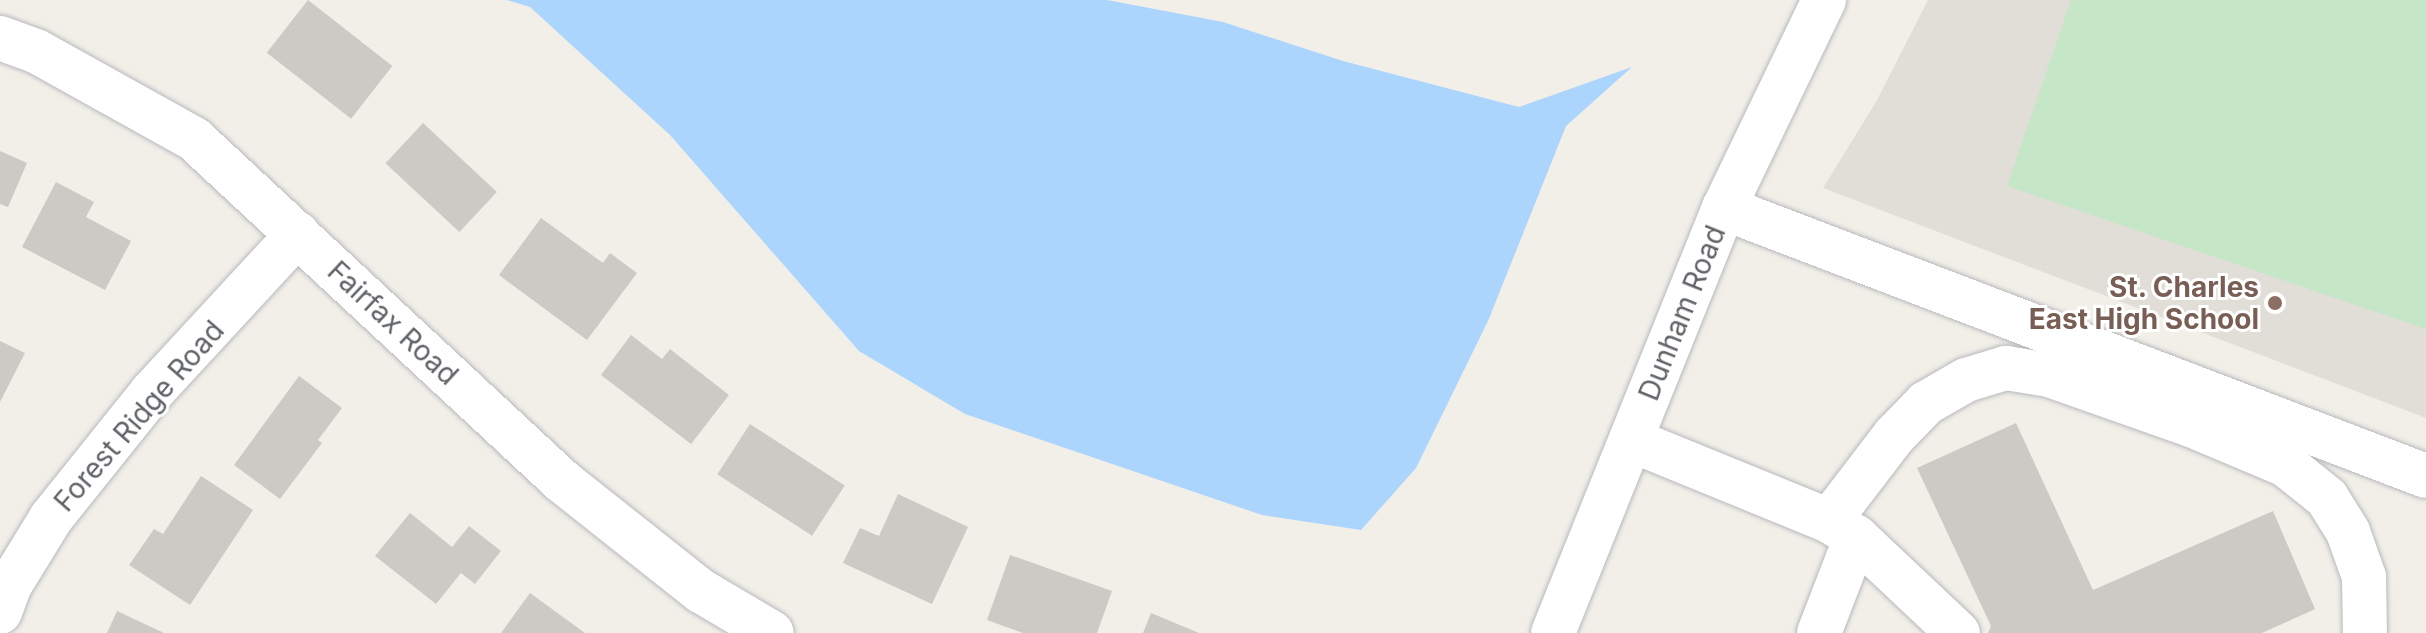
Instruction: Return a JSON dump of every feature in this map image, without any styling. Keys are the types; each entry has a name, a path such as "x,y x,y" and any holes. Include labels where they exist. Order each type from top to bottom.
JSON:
{"street":[{"name":"Dunham Road","path":"1553,633 1724,208 1824,0"},
{"name":"Fairfax Road","path":"0,38 36,51 194,139 562,481 701,591 772,633"},
{"path":"1724,208 2426,476"},
{"name":"Forest Ridge Road","path":"3,592 51,518 152,392 298,234"},
{"path":"1819,633 1843,529 1894,436 1926,403 1966,380 2006,368 2049,375 2191,425 2286,465 2327,498 2348,532 2364,577 2365,633"},
{"path":"1631,440 1843,529 1958,633"}],"shaded area":[{"name":"St. Charles East High School","path":"1928,0 2426,0 2426,418 1823,188 1876,102"}],"green space":[{"path":"2071,0 2426,0 2426,329 2007,186"}],"water":[{"path":"507,0 1107,0 1223,22 1343,61 1519,107 1632,67 1566,126 1488,321 1416,468 1361,530 1262,515 965,414 859,351 670,135 530,7"}],"building":[{"path":"308,0 392,66 351,119 267,53"},
{"path":"423,123 497,192 459,232 385,163"},
{"path":"0,151 27,163 8,207 0,204"},
{"path":"56,182 94,202 86,217 131,241 105,290 22,247"},
{"path":"541,218 603,263 610,253 637,273 587,340 499,275"},
{"path":"631,335 662,359 670,349 729,395 691,444 601,375"},
{"path":"0,341 25,353 0,402"},
{"path":"299,376 342,408 318,440 322,443 280,499 234,465"},
{"path":"2016,423 2093,590 2273,511 2315,609 2262,633 1988,633 1991,626 1917,468"},
{"path":"750,424 845,486 812,536 717,474"},
{"path":"201,476 253,510 190,605 129,565 154,529 163,534"},
{"path":"898,494 968,527 932,604 843,563 860,528 879,536"},
{"path":"410,513 452,547 469,526 501,551 475,584 461,573 436,604 375,556"},
{"path":"1010,555 1112,591 1097,633 1023,633 987,620"},
{"path":"530,593 585,633 501,633"},
{"path":"117,611 164,633 107,633"},
{"path":"1151,613 1199,633 1143,633"}],"place":[{"name":"St. Charles East High School","path":"2275,303"}]}
